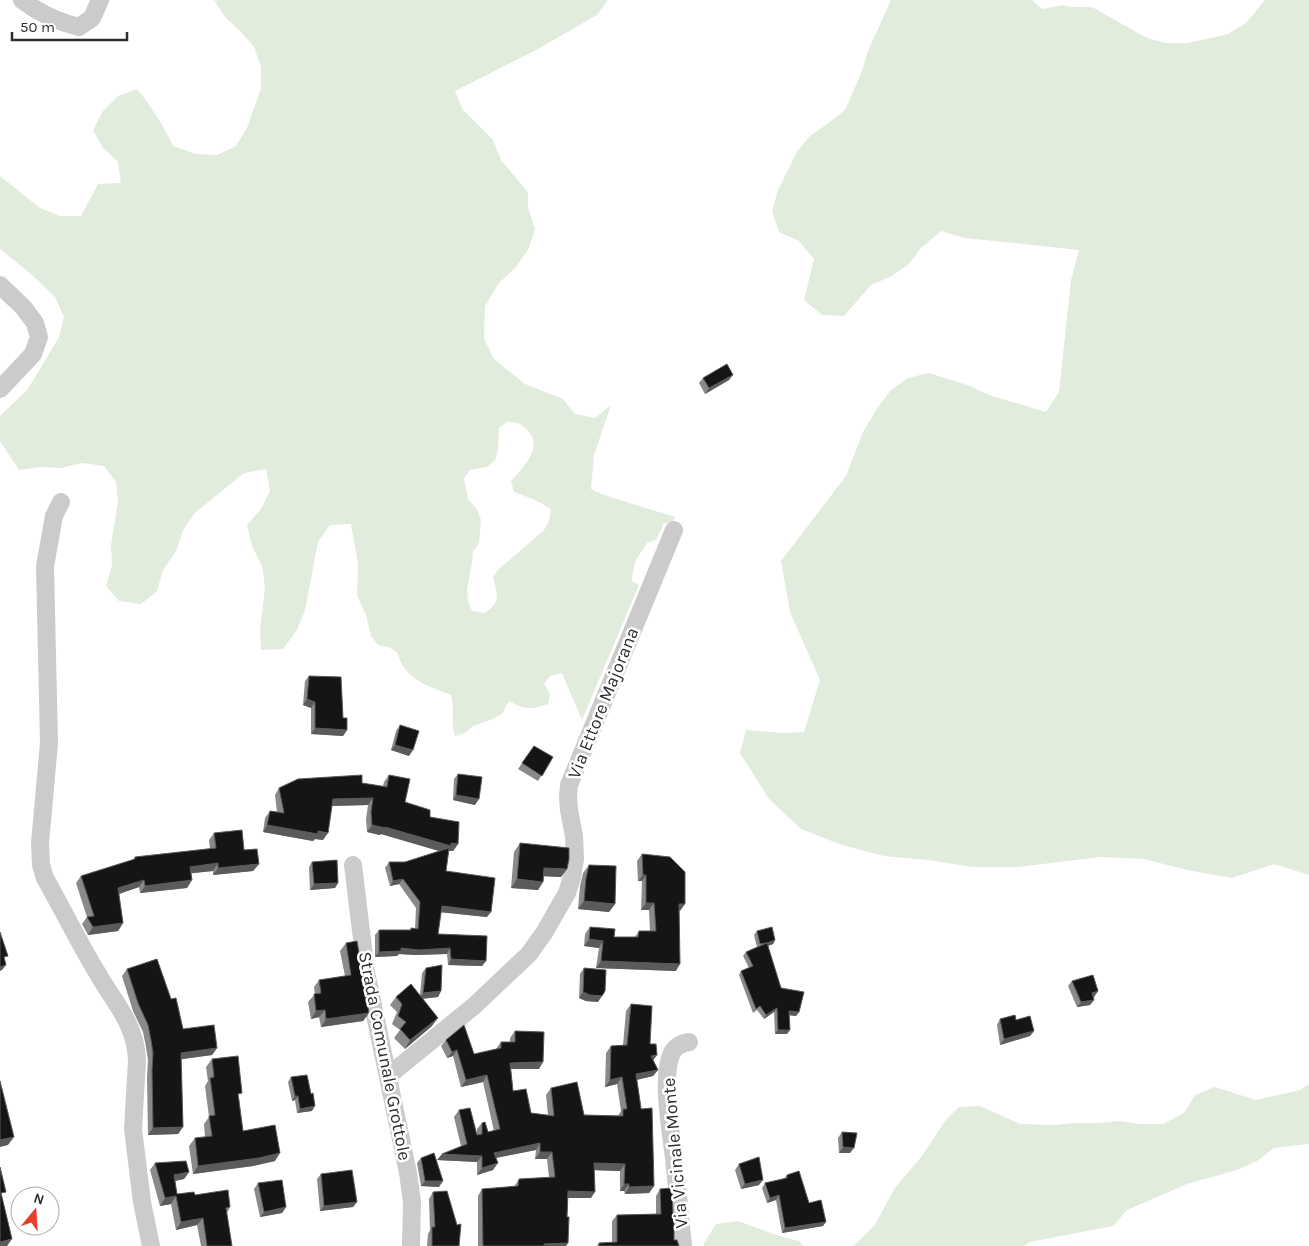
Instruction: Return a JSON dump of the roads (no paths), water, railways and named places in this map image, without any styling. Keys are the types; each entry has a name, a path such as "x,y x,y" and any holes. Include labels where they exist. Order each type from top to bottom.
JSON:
{"street":[{"path":"22,0 31,7 62,22 79,27 92,18 100,0"},
{"path":"0,285 23,307 35,323 38,337 33,354 0,389"},
{"path":"61,502 54,516 45,566 49,743 40,843 41,866 64,913 98,974 130,1025 134,1035 136,1061 132,1129 142,1202 151,1246"},
{"name":"Via Ettore Majorana","path":"388,1076 474,1006 529,954 544,933 567,893 575,859 574,836 569,810 569,785 674,530"},
{"name":"Strada Comunale Grottole","path":"353,865 366,972 408,1173 412,1202 412,1246"},
{"name":"Via Vicinale Monte","path":"683,1246 667,1080 673,1051 681,1043 689,1042"}]}
